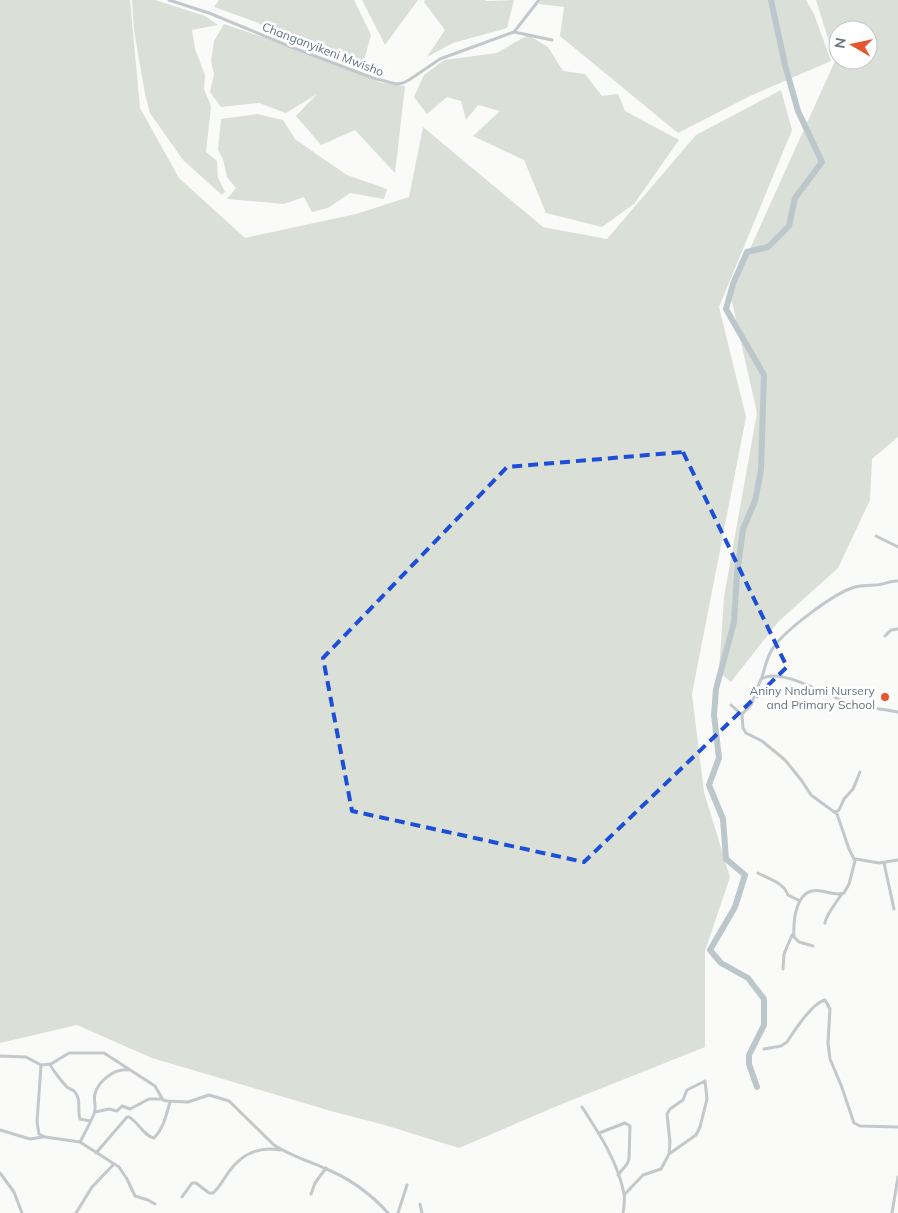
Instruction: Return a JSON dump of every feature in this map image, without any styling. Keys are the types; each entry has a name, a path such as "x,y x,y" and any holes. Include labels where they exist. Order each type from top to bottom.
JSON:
{"street":[{"name":"Changanyikeni Mwisho","path":"169,0 210,13 291,47 373,78 396,84 409,80 447,56 514,32"},
{"path":"540,0 514,32 552,40"},
{"path":"876,536 898,547"},
{"path":"825,923 826,917 849,884 855,869 855,859 849,849 835,812 811,795 785,760 762,741 746,733 743,728 742,714 751,705 773,647 783,636 841,592 853,587 875,586 892,580 898,581"},
{"path":"885,636 891,630 898,629"},
{"path":"762,677 792,679 851,704 898,712"},
{"path":"731,706 742,714"},
{"path":"835,812 839,810 844,799 851,792 860,772"},
{"path":"855,859 884,863 898,860"},
{"path":"884,863 894,909"},
{"path":"758,873 782,886 788,895 800,901"},
{"path":"813,946 794,938 795,913 800,901 807,893 813,890 841,895"},
{"path":"783,969 783,957 794,932"},
{"path":"764,1049 781,1046 787,1042 814,1006 825,1000 830,1009 828,1043 830,1060 854,1123 860,1126 898,1127"},
{"path":"0,1056 26,1057 41,1066 50,1064 69,1053 104,1053 155,1086 163,1100"},
{"path":"50,1064 52,1070 67,1087 75,1092 80,1104 80,1119 90,1121"},
{"path":"41,1066 37,1122 39,1134 43,1137"},
{"path":"80,1142 95,1112 94,1099 97,1089 112,1072 119,1069 128,1070"},
{"path":"624,1195 643,1174 661,1170 669,1154 670,1142 667,1114 670,1109 683,1100 687,1090 705,1081 707,1099 696,1136 669,1154"},
{"path":"95,1112 109,1109 117,1111 123,1106 130,1109 148,1099 188,1102 209,1095 229,1101 267,1140 283,1151 326,1168 355,1184 388,1213"},
{"path":"96,1153 127,1117 136,1121 150,1138 154,1138 165,1122 170,1102"},
{"path":"582,1107 599,1133 618,1175 624,1195 624,1213"},
{"path":"599,1133 626,1122 630,1126 628,1164 618,1175"},
{"path":"0,1130 30,1139 43,1137 80,1142 119,1167 135,1196 155,1204"},
{"path":"182,1197 192,1183 207,1192 213,1192 235,1164 243,1157 260,1149 283,1151"},
{"path":"76,1213 92,1187 114,1164"},
{"path":"311,1194 315,1183 326,1168"},
{"path":"0,1173 14,1192 22,1213"},
{"path":"892,1213 898,1177"},
{"path":"398,1213 407,1184"},
{"path":"420,1204 422,1213"}],"highlighted area":[{"path":"683,452 787,667 584,862 352,811 323,658 507,467"}],"shaded area":[{"path":"0,0 130,0 140,108 179,178 245,238 356,214 409,197 423,127 543,227 607,239 696,135 781,90 792,130 719,307 746,417 692,694 704,792 730,877 705,951 705,1047 557,1106 459,1148 152,1058 77,1025 0,1043"},
{"path":"132,0 155,0 205,16 218,25 192,30 195,49 205,75 204,89 211,106 206,152 217,161 218,178 225,192 222,195 183,160 150,113 134,30"},
{"path":"219,0 354,0 371,35 363,64 278,34 256,22 214,7"},
{"path":"362,0 418,0 385,45"},
{"path":"425,0 514,0 507,28 453,43 427,57 445,30 424,2"},
{"path":"541,0 806,0 814,14 828,53 828,62 750,96 678,133 560,36 564,7 539,4"},
{"path":"816,0 898,0 898,437 872,459 870,500 838,568 778,622 731,682 719,672 724,597 757,413 730,293 831,70 878,70 878,20 828,20 828,39"},
{"path":"224,24 326,59 382,83 405,86 395,173 355,130 321,145 296,116 317,94 286,113 259,103 221,107 210,92 214,74 211,61 214,41"},
{"path":"528,35 548,47 563,71 585,74 602,96 618,94 625,111 679,140 634,204 602,227 546,213 524,160 473,136 500,111 478,105 466,120 461,101 447,97 427,114 414,97 424,75 444,60 497,53"},
{"path":"257,114 283,120 295,139 347,175 387,189 384,199 350,193 328,208 312,212 304,197 284,204 227,199 236,188 227,177 223,159 218,150 221,119"}],"waterway":[{"path":"757,1087 749,1064 749,1055 764,1025 764,999 748,978 721,963 710,950 735,907 745,875 726,859 723,819 709,785 719,758 714,715 716,689 734,622 737,574 743,529 755,501 761,470 764,375 726,309 733,284 747,252 768,247 789,226 795,198 822,162 798,111 785,65 771,0"}],"place":[{"name":"Aniny Nndumi Nursery and Primary School","path":"885,697"}]}
